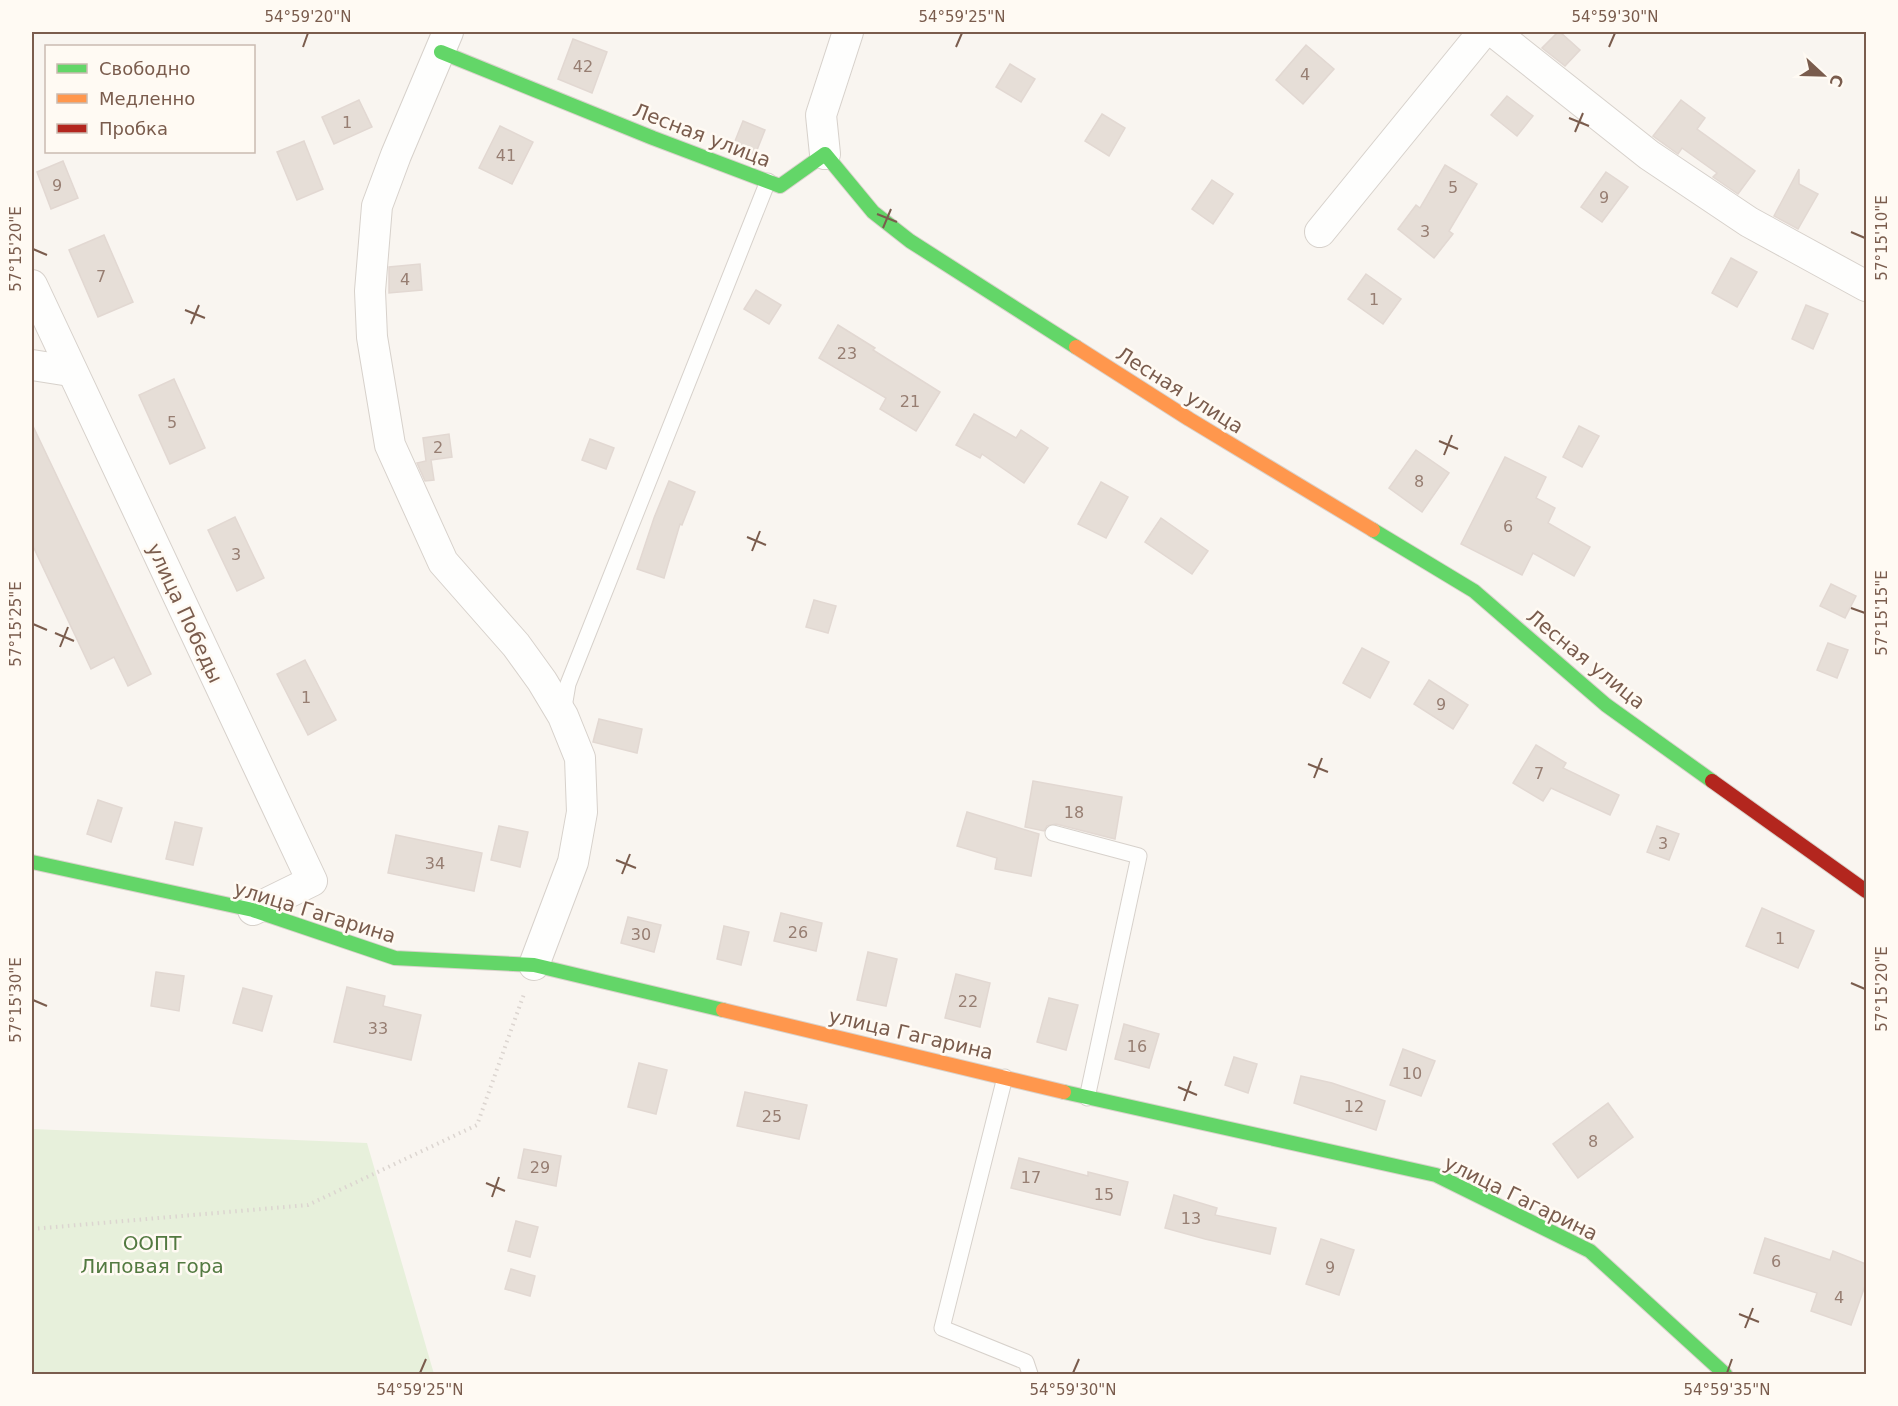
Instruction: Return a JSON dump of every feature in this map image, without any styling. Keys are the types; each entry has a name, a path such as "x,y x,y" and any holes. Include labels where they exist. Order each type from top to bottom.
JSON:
{"street":[{"path":"825,154 821,115 848,32"},
{"path":"1320,232 1483,32"},
{"path":"1494,32 1649,155 1749,222 1866,286"},
{"path":"444,42 377,206 370,291 372,337 390,445 443,562 516,645 542,681 562,716 580,758 582,812 573,862 534,965"},
{"name":"Лесная улица","path":"444,42 653,138 780,186 825,154 873,212 910,241 1189,419 1474,591 1606,705 1866,891"},
{"name":"улица Победы","path":"32,285 70,371 312,881 253,910"},
{"path":"32,365 70,371"},
{"name":"улица Гагарина","path":"32,862 253,910 395,958 534,965 1087,1098 1436,1175 1590,1251 1725,1374"}],"lane":[{"path":"562,716 572,673 768,181"},
{"path":"1053,833 1139,856 1087,1098"},
{"path":"1005,1077 942,1328 1026,1362 1030,1374"}],"path":[{"path":"32,1229 308,1205 477,1125 534,965"}],"green space":[{"name":"ООПТ Липовая гора","path":"32,1129 367,1143 434,1374 32,1374"}],"building":[{"path":"1558,32 1580,50 1565,66 1542,48"},
{"path":"573,39 607,52 592,93 558,79"},
{"path":"1306,45 1334,69 1303,104 1276,80"},
{"path":"1010,64 1035,79 1021,102 996,87"},
{"path":"1507,96 1533,116 1517,136 1491,115"},
{"path":"359,100 372,127 334,144 322,117"},
{"path":"1681,100 1705,118 1697,129 1755,171 1738,194 1713,177 1717,173 1682,148 1678,154 1653,136"},
{"path":"1102,114 1125,128 1109,156 1085,141"},
{"path":"743,121 765,130 755,155 733,146"},
{"path":"500,126 533,142 512,184 479,168"},
{"path":"304,141 323,189 297,200 277,152"},
{"path":"63,161 78,198 51,209 37,172"},
{"path":"1445,165 1477,184 1449,231 1453,234 1434,258 1398,229 1416,205 1420,208"},
{"path":"1799,169 1799,184 1818,194 1798,229 1774,216"},
{"path":"1606,172 1628,187 1602,222 1581,207"},
{"path":"1212,180 1233,194 1213,224 1192,209"},
{"path":"104,235 133,302 98,317 69,250"},
{"path":"1731,258 1757,272 1737,307 1712,293"},
{"path":"420,264 422,290 389,293 389,267"},
{"path":"1366,274 1401,299 1383,324 1348,299"},
{"path":"756,290 781,305 769,324 744,309"},
{"path":"1806,305 1828,314 1813,349 1792,339"},
{"path":"838,325 940,392 916,431 880,409 886,398 819,358"},
{"path":"174,379 205,448 170,464 139,395"},
{"path":"974,414 1016,438 1021,430 1048,448 1024,483 982,454 980,458 956,445"},
{"path":"32,424 151,674 128,686 114,657 91,669 32,544"},
{"path":"1579,426 1599,436 1582,467 1563,457"},
{"path":"449,434 452,457 431,460 434,480 425,481 417,463 426,461 423,438"},
{"path":"590,439 614,448 606,469 582,460"},
{"path":"1416,450 1449,473 1422,512 1389,488"},
{"path":"1505,457 1546,477 1536,498 1555,508 1548,523 1590,547 1574,576 1533,553 1522,575 1461,544"},
{"path":"669,481 695,492 682,525 680,524 664,578 637,569"},
{"path":"1101,482 1128,497 1106,538 1078,524"},
{"path":"235,517 264,578 237,591 208,530"},
{"path":"1161,518 1208,551 1192,574 1145,542"},
{"path":"1831,584 1856,596 1845,618 1820,606"},
{"path":"814,600 836,606 828,633 806,627"},
{"path":"1828,643 1848,650 1837,678 1817,670"},
{"path":"1362,648 1389,662 1370,698 1343,683"},
{"path":"305,660 336,720 308,735 277,674"},
{"path":"1429,680 1468,705 1453,729 1414,704"},
{"path":"599,719 642,729 637,753 593,742"},
{"path":"1536,745 1566,763 1563,768 1619,795 1610,815 1551,788 1543,801 1513,783"},
{"path":"1033,781 1122,797 1115,839 1056,824 1047,826 1044,831 1025,827"},
{"path":"98,800 122,808 111,842 87,834"},
{"path":"967,812 1039,834 1031,876 995,869 997,858 957,846"},
{"path":"175,822 202,828 193,865 166,859"},
{"path":"499,826 528,832 520,867 491,860"},
{"path":"1657,826 1679,834 1669,860 1647,852"},
{"path":"396,835 482,853 474,891 388,873"},
{"path":"1762,908 1814,931 1798,968 1746,946"},
{"path":"781,913 822,923 816,951 774,941"},
{"path":"628,917 661,925 654,952 621,943"},
{"path":"724,926 749,932 741,965 717,959"},
{"path":"868,952 897,959 886,1006 857,1000"},
{"path":"156,972 184,976 179,1011 151,1006"},
{"path":"956,974 990,983 980,1027 945,1018"},
{"path":"347,987 385,996 383,1006 421,1015 411,1060 334,1042"},
{"path":"243,988 272,996 262,1031 233,1023"},
{"path":"1049,998 1078,1005 1066,1050 1037,1042"},
{"path":"1124,1024 1159,1034 1149,1068 1115,1059"},
{"path":"1403,1049 1435,1061 1421,1096 1390,1085"},
{"path":"1234,1057 1257,1064 1248,1093 1225,1085"},
{"path":"639,1063 667,1070 656,1114 628,1107"},
{"path":"1301,1076 1332,1083 1385,1101 1376,1130 1294,1103"},
{"path":"745,1092 807,1105 799,1139 737,1126"},
{"path":"1608,1103 1633,1137 1578,1178 1553,1144"},
{"path":"524,1149 561,1156 556,1186 518,1178"},
{"path":"1019,1158 1088,1176 1088,1172 1128,1182 1120,1215 1011,1188"},
{"path":"1174,1195 1217,1208 1215,1215 1276,1228 1270,1254 1165,1228"},
{"path":"516,1221 538,1227 530,1257 508,1251"},
{"path":"1765,1238 1830,1260 1833,1251 1866,1264 1866,1283 1851,1325 1811,1311 1817,1293 1754,1273"},
{"path":"1321,1239 1354,1250 1339,1295 1306,1284"},
{"path":"511,1269 535,1276 530,1296 505,1289"}],"traffic: fast":[{"path":"441,52 653,138 780,186 825,154 873,212 910,241 1076,347"},
{"path":"1373,530 1474,591 1606,705 1712,781"},
{"path":"32,862 253,910 395,958 534,965 723,1010"},
{"path":"1064,1092 1436,1175 1590,1251 1725,1374"}],"traffic: slow":[{"path":"1076,347 1189,419 1373,530"},
{"path":"723,1010 1064,1092"}],"traffic: jam":[{"path":"1712,781 1866,891"}]}
